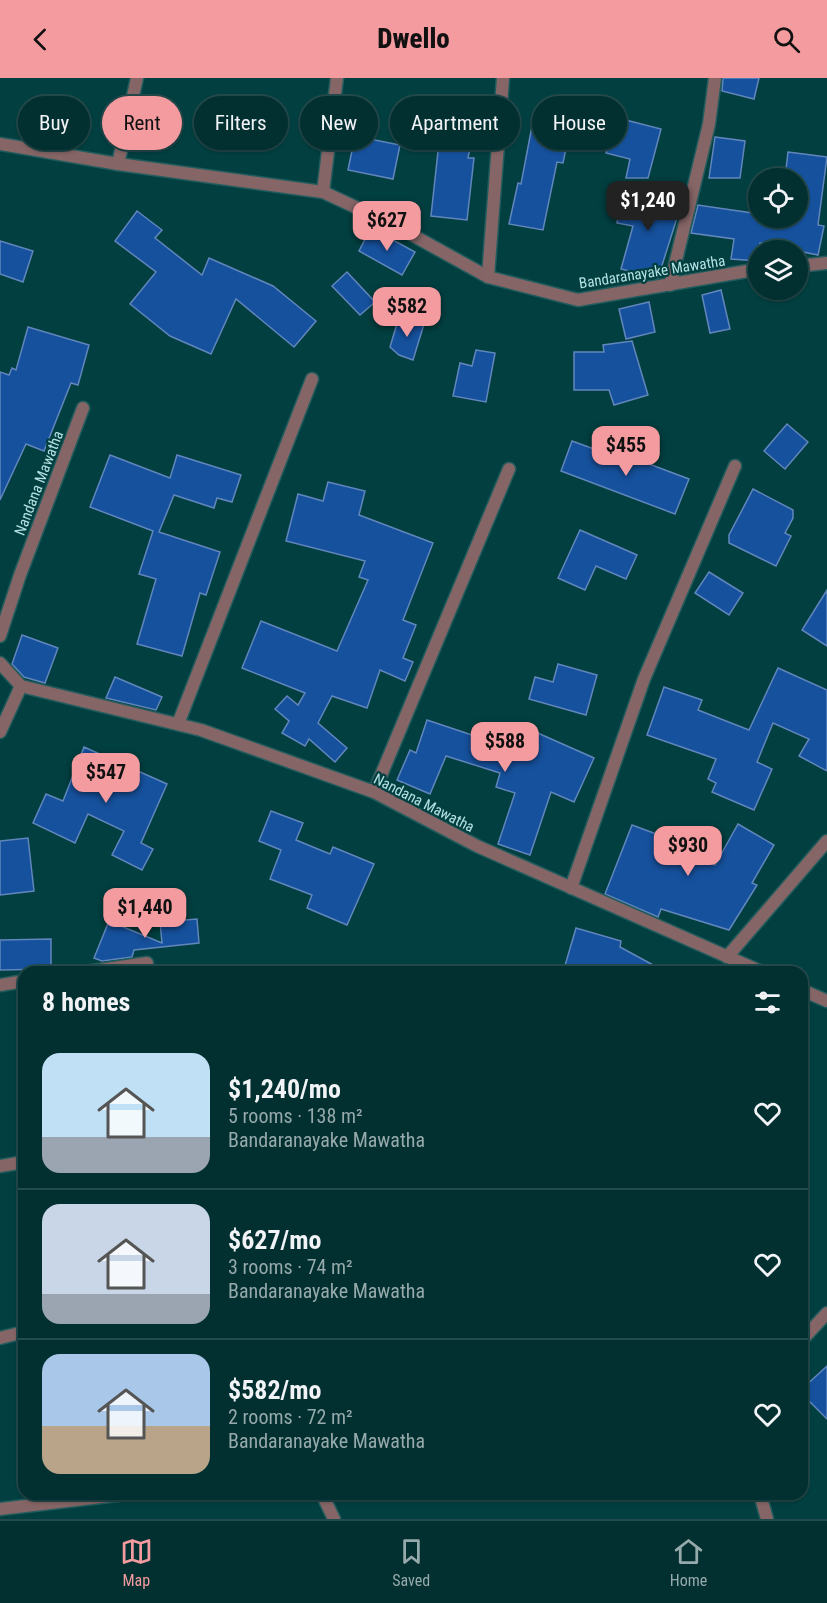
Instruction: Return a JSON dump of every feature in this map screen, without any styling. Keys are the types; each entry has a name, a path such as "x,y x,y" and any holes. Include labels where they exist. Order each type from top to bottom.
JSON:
{"street":[{"path":"118,164 137,78"},
{"path":"323,192 337,78"},
{"path":"488,277 503,78"},
{"path":"670,285 709,124 715,78"},
{"name":"Bandaranayake Mawatha","path":"0,144 118,164 323,192 396,226 488,277 578,300 748,271"},
{"path":"808,265 827,263"},
{"path":"178,724 312,379"},
{"name":"Nandana Mawatha","path":"0,636 20,575 83,408"},
{"path":"571,888 644,679 735,466"},
{"path":"374,792 509,469"},
{"path":"0,663 21,686 0,732"},
{"name":"Nandana Mawatha","path":"21,686 201,730 374,792 477,846 748,966"},
{"path":"727,957 827,841"},
{"path":"127,966 147,963"},
{"path":"0,984 18,982"},
{"path":"808,993 827,1001"},
{"path":"0,1166 18,1163"},
{"path":"808,1334 827,1313"},
{"path":"0,1338 18,1334"},
{"path":"0,1509 76,1500"},
{"path":"325,1500 334,1519"},
{"path":"762,1500 767,1519"}],"building":[{"path":"723,78 759,78 754,99 722,91"},
{"path":"627,120 661,129 648,178 626,178 630,159 606,153 607,150 627,150"},
{"path":"532,126 532,150 566,150 563,163 557,162 543,230 509,224 518,183 521,184"},
{"path":"715,137 745,141 740,178 709,178"},
{"path":"378,141 390,143 390,150 399,150 393,179 348,170 352,150 378,150"},
{"path":"438,150 470,150 468,158 474,158 467,220 431,216"},
{"path":"788,152 827,157 818,225 824,226 818,255 808,253 808,240 748,240 748,260 731,259 734,239 691,233 698,205 748,212 748,228 808,228 808,168 786,168"},
{"path":"623,194 682,202 658,278 621,269 633,226 617,223"},
{"path":"137,211 162,230 155,238 202,275 209,258 273,286 316,321 294,347 236,299 211,354 170,336 130,304 156,272 115,241"},
{"path":"371,228 415,252 402,275 359,251"},
{"path":"0,241 33,251 23,282 0,274"},
{"path":"347,272 375,302 360,315 332,286"},
{"path":"721,290 730,329 710,333 702,295"},
{"path":"649,302 655,332 626,339 619,309"},
{"path":"399,317 424,324 413,360 399,355 390,347"},
{"path":"28,327 89,345 78,385 71,383 44,451 26,444 0,500 0,372 9,375 12,368 16,370"},
{"path":"632,341 648,395 614,405 609,390 574,390 574,352 604,352 603,345"},
{"path":"476,350 495,353 486,402 453,396 460,363 472,366"},
{"path":"787,424 808,442 785,469 764,451"},
{"path":"572,441 619,458 640,463 641,461 689,479 675,514 561,471"},
{"path":"110,455 170,478 177,455 241,475 232,502 217,498 214,508 174,495 159,532 220,552 206,595 200,593 182,656 137,644 156,579 139,574 153,531 90,507"},
{"path":"328,482 365,491 359,515 433,543 403,620 416,625 403,658 413,662 405,681 380,670 367,708 332,696 318,723 347,748 335,762 309,739 305,746 282,733 289,721 275,709 287,696 298,705 305,693 242,668 261,621 337,651 368,580 359,577 365,561 286,541 298,494 323,501"},
{"path":"753,489 793,510 793,518 785,533 791,536 776,566 729,543 729,535"},
{"path":"580,530 637,555 626,579 596,566 585,590 558,578"},
{"path":"709,572 743,593 729,615 695,593"},
{"path":"827,590 827,646 802,630"},
{"path":"22,635 58,648 45,683 24,677 12,664"},
{"path":"558,664 597,675 586,715 529,699 535,677 553,682"},
{"path":"778,668 827,690 827,771 799,756 809,739 773,723 757,762 772,769 754,810 712,792 716,783 708,779 716,759 647,735 664,687 702,700 698,710 749,730"},
{"path":"115,677 162,697 156,710 106,698"},
{"path":"427,720 505,746 513,725 521,728 522,726 594,758 574,802 551,792 530,855 498,844 515,793 496,787 500,773 446,756 430,794 397,780 410,750 416,753"},
{"path":"84,747 167,784 141,843 153,849 142,870 112,855 124,831 88,814 75,843 33,823 46,794 63,801"},
{"path":"271,811 303,823 296,840 330,854 333,847 374,864 347,925 307,908 312,895 270,879 281,850 259,841"},
{"path":"738,824 774,845 752,883 757,885 729,930 661,909 658,917 605,894 632,825 686,845 684,851 715,865"},
{"path":"28,838 34,891 0,895 0,841"},
{"path":"197,919 199,943 134,950 132,957 102,961 94,958 109,921 162,943 160,922"},
{"path":"576,928 621,941 620,947 655,966 565,966"},
{"path":"51,939 51,966 18,966 18,970 0,970 0,940"},
{"path":"827,1366 827,1419 808,1400 808,1383"}]}
